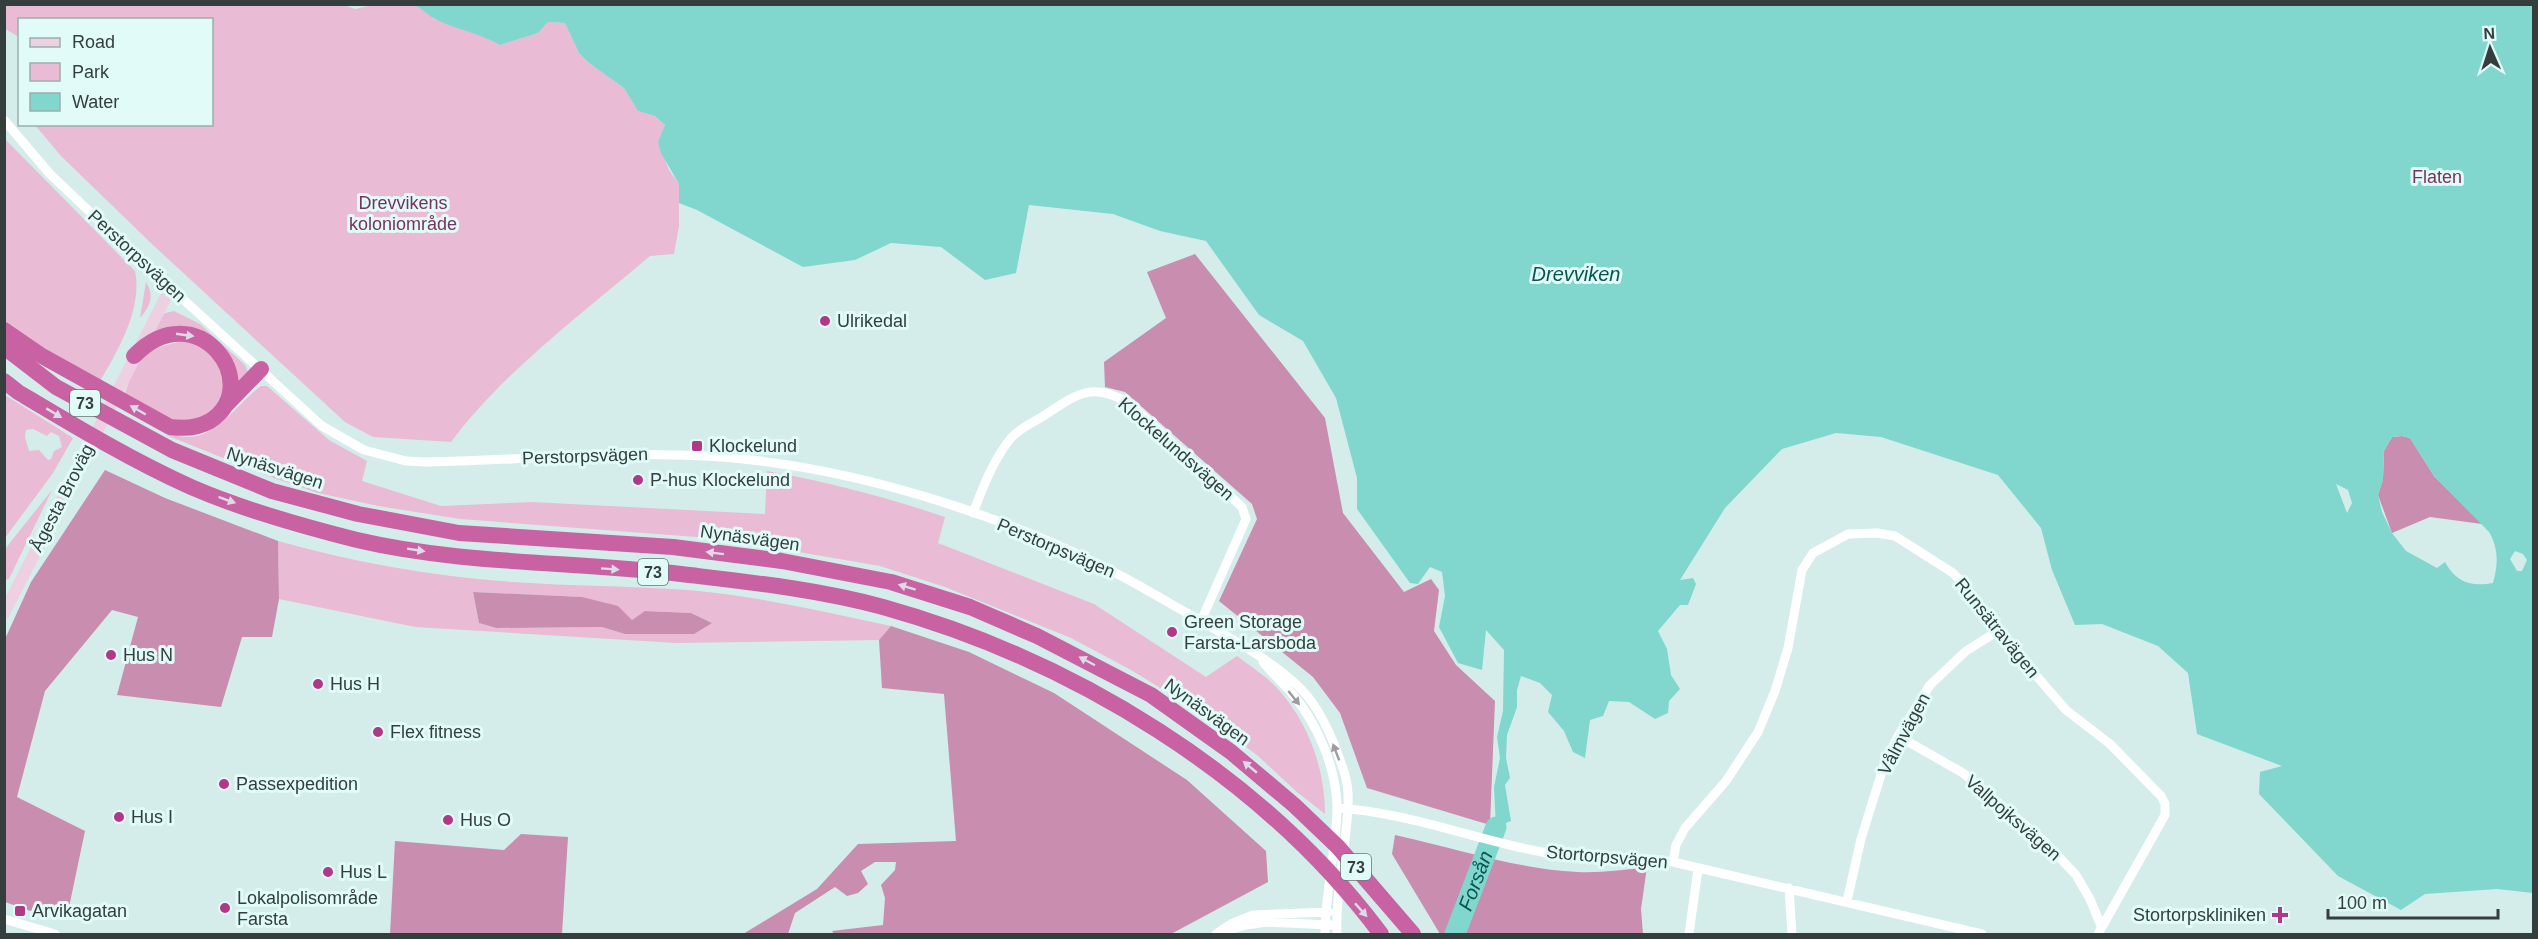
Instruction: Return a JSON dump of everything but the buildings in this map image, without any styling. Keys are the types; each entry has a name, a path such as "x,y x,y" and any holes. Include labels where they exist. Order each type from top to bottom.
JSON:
{"highway":[{"path":"4,330 42,356 171,427 186,428 205,424 217,416 261,369"},
{"path":"134,356 143,346 165,335 179,333 202,338 216,348 227,365 230,387 225,406"},
{"name":"Nynäsvägen","path":"4,347 56,387 172,450 272,491 358,514 459,533 673,547 782,561 891,582 970,607 1037,636 1151,696 1231,752 1294,805 1338,847 1413,934"},
{"name":"73","path":"4,381 18,392 109,446 193,487 260,512 359,540 475,559 675,573 781,586 880,607 961,633 1028,659 1129,714 1217,771 1278,822 1328,873 1381,934"}],"main road":[{"name":"Ågesta Broväg","path":"120,375 134,356 168,285"},
{"name":"Ågesta Broväg","path":"4,613 10,587 168,285"}],"street":[{"name":"Perstorpsvägen","path":"4,120 50,174 168,285 322,426 342,440 364,450 406,461 676,453 760,461 890,488 973,513 1062,548 1126,578 1256,653 1278,668 1304,692 1332,741 1346,777 1348,808 1336,912 1337,930"},
{"name":"Klockelundsvägen","path":"973,513 994,463 1012,437 1075,395 1095,392 1113,394 1130,404 1242,507 1246,519 1201,621"},
{"name":"Runsätravägen","path":"1673,862 1676,845 1685,828 1737,766 1758,732 1775,692 1788,648 1802,570 1813,553 1848,534 1877,533 1895,536 1953,573 1998,631 2066,710 2110,744 2161,796 2165,815 2099,930"},
{"name":"Vålmvägen","path":"1847,902 1861,839 1885,762 1899,736 1930,686 1966,651 1998,631"},
{"name":"Perstorpsvägen","path":"1256,653 1294,696 1307,716 1324,748 1334,779 1337,808 1325,930"},
{"name":"Vallpojksvägen","path":"1899,736 1963,773 2044,841 2076,875 2099,930"},
{"name":"Stortorpsvägen","path":"1337,808 1348,808 1575,858 1646,858 1673,862 1982,934"},
{"path":"1689,934 1698,869"},
{"path":"1789,888 1792,934"},
{"path":"1217,934 1231,924 1253,915 1336,912"},
{"path":"4,919 39,932 56,934"},
{"path":"1217,934 1246,925 1267,922 1337,930"}],"green space":[{"name":"Drevvikens koloniområde","path":"5,4 342,4 355,9 372,5 413,5 424,9 434,19 484,36 500,45 538,33 548,22 565,23 579,53 624,88 638,111 655,116 665,125 658,141 669,170 679,184 679,226 674,254 650,256 571,321 495,391 451,442 373,437 345,422 154,246 61,156 36,126 213,126 213,18 18,18 18,36 5,31"},
{"path":"4,138 135,271 135,300 132,315 127,330 99,383 5,325"},
{"path":"146,282 151,296 140,318"},
{"path":"174,311 200,324 245,365 248,372 236,390 224,351 150,332 165,313"},
{"path":"187,340 207,347 223,368 224,398 213,414 178,424 124,397 133,371 144,356 160,347"},
{"path":"261,386 267,386 329,440 367,461 362,481 441,506 532,502 765,514 767,471 857,491 945,517 938,543 1094,604 1206,677 1237,656 1263,675 1288,701 1313,746 1322,780 1325,814 1257,755 1193,708 1131,670 1071,638 945,587 880,566 723,539 460,519 378,506 318,493 265,475 166,435 190,437 210,431"},
{"path":"5,395 73,438 53,473 5,538","holes":["33,429 47,436 51,432 59,436 62,447 54,451 51,459 48,460 39,450 29,451 25,437 26,430"]},
{"path":"52,490 9,579 5,580 5,549"},
{"path":"278,541 336,556 423,572 512,582 689,590 791,605 891,626 879,640 676,643 415,627 279,599","holes":["473,592 582,597 632,620 646,611 691,613 712,623 625,634 603,627 495,628 479,623"]}],"shaded area":[{"path":"1195,254 1325,418 1343,513 1404,592 1431,579 1439,590 1434,631 1456,665 1495,701 1490,825 1367,788 1340,713 1313,677 1219,601 1257,519 1252,504 1125,392 1105,387 1104,362 1166,318 1147,272"},
{"path":"2392,437 2410,438 2434,476 2482,524 2430,517 2392,533 2378,495 2383,479 2384,451"},
{"path":"105,470 165,498 278,541 279,599 272,637 242,637 221,707 117,695 138,617 112,610 45,691 17,797 85,831 68,912 42,915 5,902 5,639 31,582"},
{"path":"473,592 582,597 618,606 632,620 645,611 691,613 712,623 694,634 625,634 602,627 496,628 479,623"},
{"path":"891,626 969,652 1054,693 1187,780 1266,851 1268,882 1171,934 834,934 832,931 883,925 885,898 881,885 895,870 896,862 875,862 861,871 868,884 858,893 847,896 835,887 795,913 788,934 743,934 817,889 858,844 956,841 944,694 882,688 879,640"},
{"path":"521,834 568,837 562,934 390,934 395,841 504,850"},
{"path":"1395,835 1508,862 1554,870 1595,872 1647,867 1641,909 1643,934 1440,934 1392,854"}],"water":[{"name":"Drevviken","path":"413,5 2533,5 2533,893 2497,889 2425,894 2401,910 2338,876 2259,794 2260,772 2282,766 2197,734 2188,673 2158,646 2102,624 2075,625 2052,570 2041,528 1998,475 1881,437 1836,433 1782,449 1725,508 1680,580 1693,578 1696,584 1688,605 1680,605 1658,631 1667,649 1671,675 1680,689 1669,701 1668,713 1655,719 1629,702 1609,701 1603,716 1590,720 1585,758 1573,752 1564,731 1548,712 1552,695 1540,683 1521,676 1517,690 1517,707 1507,735 1506,758 1510,778 1505,785 1511,821 1496,827 1494,787 1500,758 1497,737 1503,711 1504,650 1486,630 1482,670 1458,663 1439,627 1445,596 1442,572 1430,567 1418,584 1410,583 1357,509 1357,478 1336,398 1303,341 1259,315 1206,241 1160,231 1113,214 1029,205 1016,273 985,280 941,247 891,243 855,260 803,267 697,210 679,203 679,184 661,153 658,141 665,125 655,116 638,111 624,88 579,53 565,23 548,22 538,33 500,45 485,37 437,20","holes":["2392,437 2410,438 2434,476 2489,532 2497,557 2493,583 2464,582 2449,569 2445,562 2437,568 2406,551 2392,533 2382,512 2378,495 2383,479 2384,451","2336,484 2348,490 2352,503 2347,513","2515,551 2523,554 2527,560 2522,571 2517,571 2510,559"]}],"waterway":[{"name":"Forsån","path":"1455,934 1496,827"}],"place":[{"name":"Ulrikedal","path":"825,321"},
{"name":"Klockelund","path":"697,446"},
{"name":"P-hus Klockelund","path":"638,480"},
{"name":"Green Storage Farsta-Larsboda","path":"1172,632"},
{"name":"Hus N","path":"111,655"},
{"name":"Hus H","path":"318,684"},
{"name":"Flex fitness","path":"378,732"},
{"name":"Passexpedition","path":"224,784"},
{"name":"Hus I","path":"119,817"},
{"name":"Hus O","path":"448,820"},
{"name":"Hus L","path":"328,872"},
{"name":"Lokalpolisområde Farsta","path":"225,908"},
{"name":"Arvikagatan","path":"20,911"},
{"name":"Stortorpskliniken","path":"2280,915"}],"park label":[{"name":"Flaten","path":"2437,177"}]}
